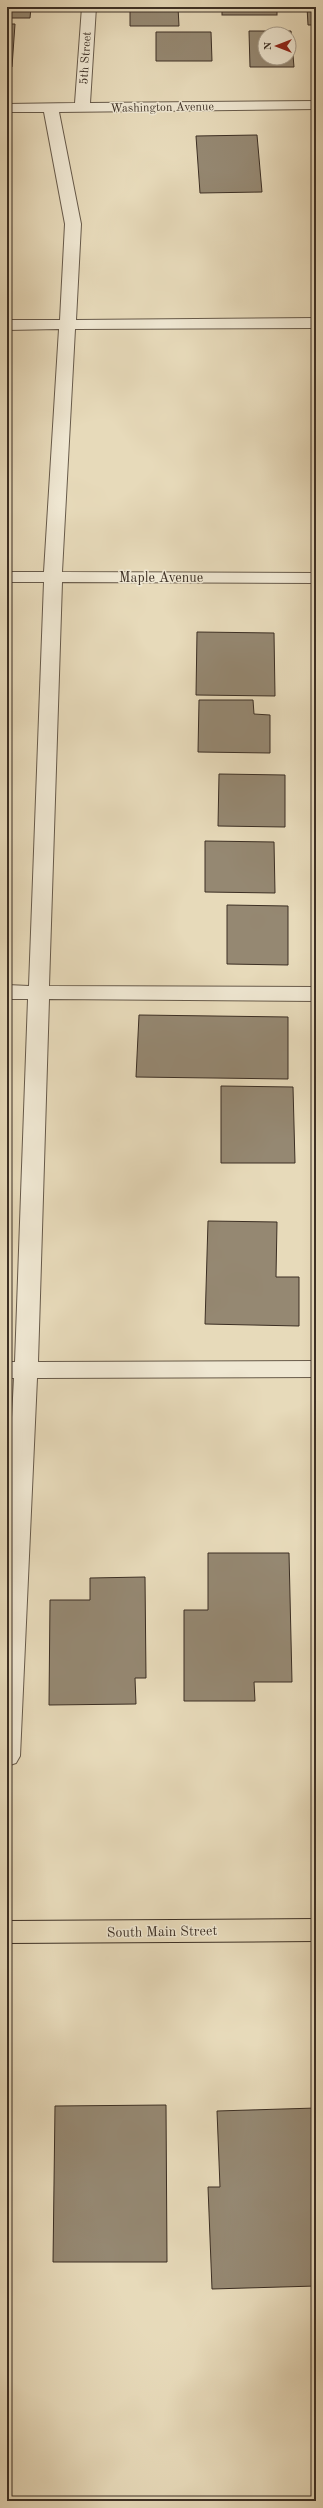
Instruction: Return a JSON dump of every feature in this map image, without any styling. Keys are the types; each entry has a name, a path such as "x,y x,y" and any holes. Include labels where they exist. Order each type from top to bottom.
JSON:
{"main road":[{"name":"South Main Street","path":"7,1932 316,1930"}],"street":[{"name":"5th Street","path":"82,108 89,7"},
{"name":"Washington Avenue","path":"7,108 316,105"},
{"path":"7,1756 17,1370 39,992 54,577 72,224 51,108"},
{"path":"7,325 316,323"},
{"name":"Maple Avenue","path":"7,577 316,578"},
{"path":"7,992 316,994"},
{"path":"17,1370 316,1369"}],"building":[{"path":"7,7 31,7 30,18 7,18"},
{"path":"130,7 178,7 179,26 130,26"},
{"path":"222,7 277,7 277,15 222,15"},
{"path":"307,7 316,7 316,25 308,25"},
{"path":"7,24 15,24 12,67 7,67"},
{"path":"249,31 257,31 257,66 294,67 250,67"},
{"path":"156,32 211,32 212,61 156,61"},
{"path":"257,135 262,192 200,193 196,136"},
{"path":"197,632 274,633 275,696 196,695"},
{"path":"199,700 253,700 254,714 270,715 270,753 198,752"},
{"path":"219,774 285,775 285,827 218,826"},
{"path":"205,841 274,842 275,893 205,892"},
{"path":"227,905 288,906 288,965 227,964"},
{"path":"139,1015 288,1017 288,1079 136,1077"},
{"path":"221,1086 293,1087 295,1163 221,1163"},
{"path":"208,1221 277,1222 276,1277 299,1277 299,1326 205,1324"},
{"path":"208,1553 289,1553 292,1682 254,1682 255,1701 184,1701 184,1610 208,1610"},
{"path":"145,1577 146,1678 135,1678 136,1704 49,1705 50,1600 90,1600 90,1578"},
{"path":"166,2105 167,2262 53,2262 55,2106"},
{"path":"316,2108 316,2286 212,2289 208,2187 220,2187 217,2111"}]}
